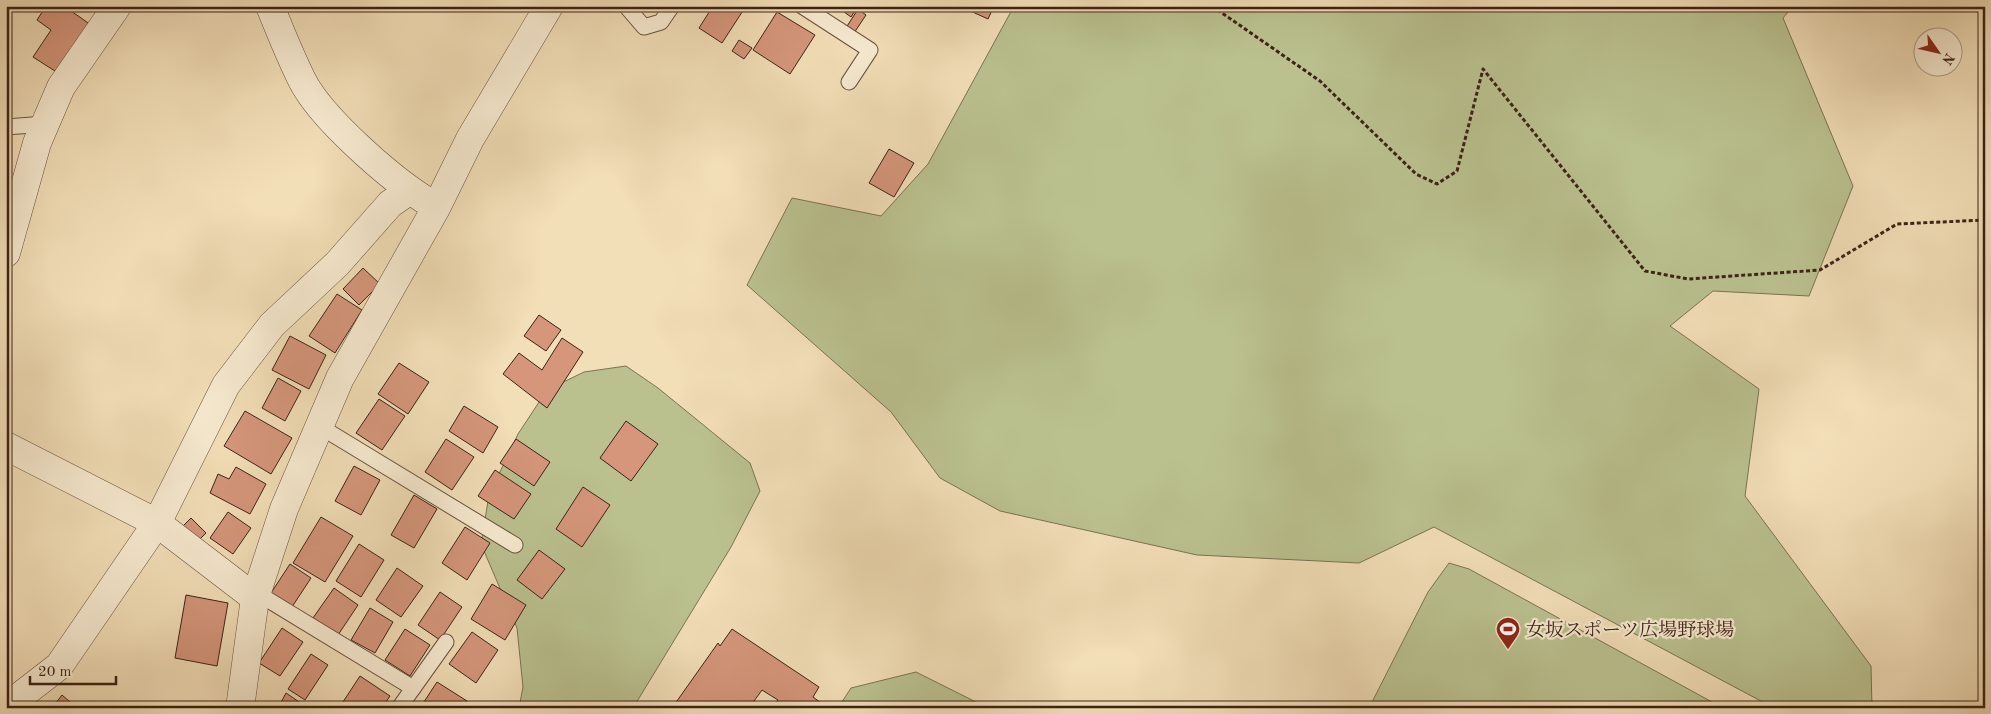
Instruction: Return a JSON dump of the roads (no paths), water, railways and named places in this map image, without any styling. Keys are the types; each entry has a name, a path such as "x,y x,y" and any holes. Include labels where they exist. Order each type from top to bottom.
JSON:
{"street":[{"path":"6,253 37,143 61,87 117,6"},
{"path":"270,6 303,82 336,124 410,190 436,208"},
{"path":"240,708 256,596 284,509 340,378 436,208 470,139 549,6"},
{"path":"6,707 59,666 157,523 226,385 272,325 336,264 390,204 410,190"},
{"path":"6,446 157,523 256,596"}],"lane":[{"path":"626,6 644,27 661,22 672,6"},
{"path":"802,6 870,50 849,82"},
{"path":"6,127 45,124"},
{"path":"319,426 515,545"},
{"path":"256,596 413,688"},
{"path":"399,708 446,642"}],"place":[{"name":"女坂スポーツ広場野球場","path":"1508,650"}]}
